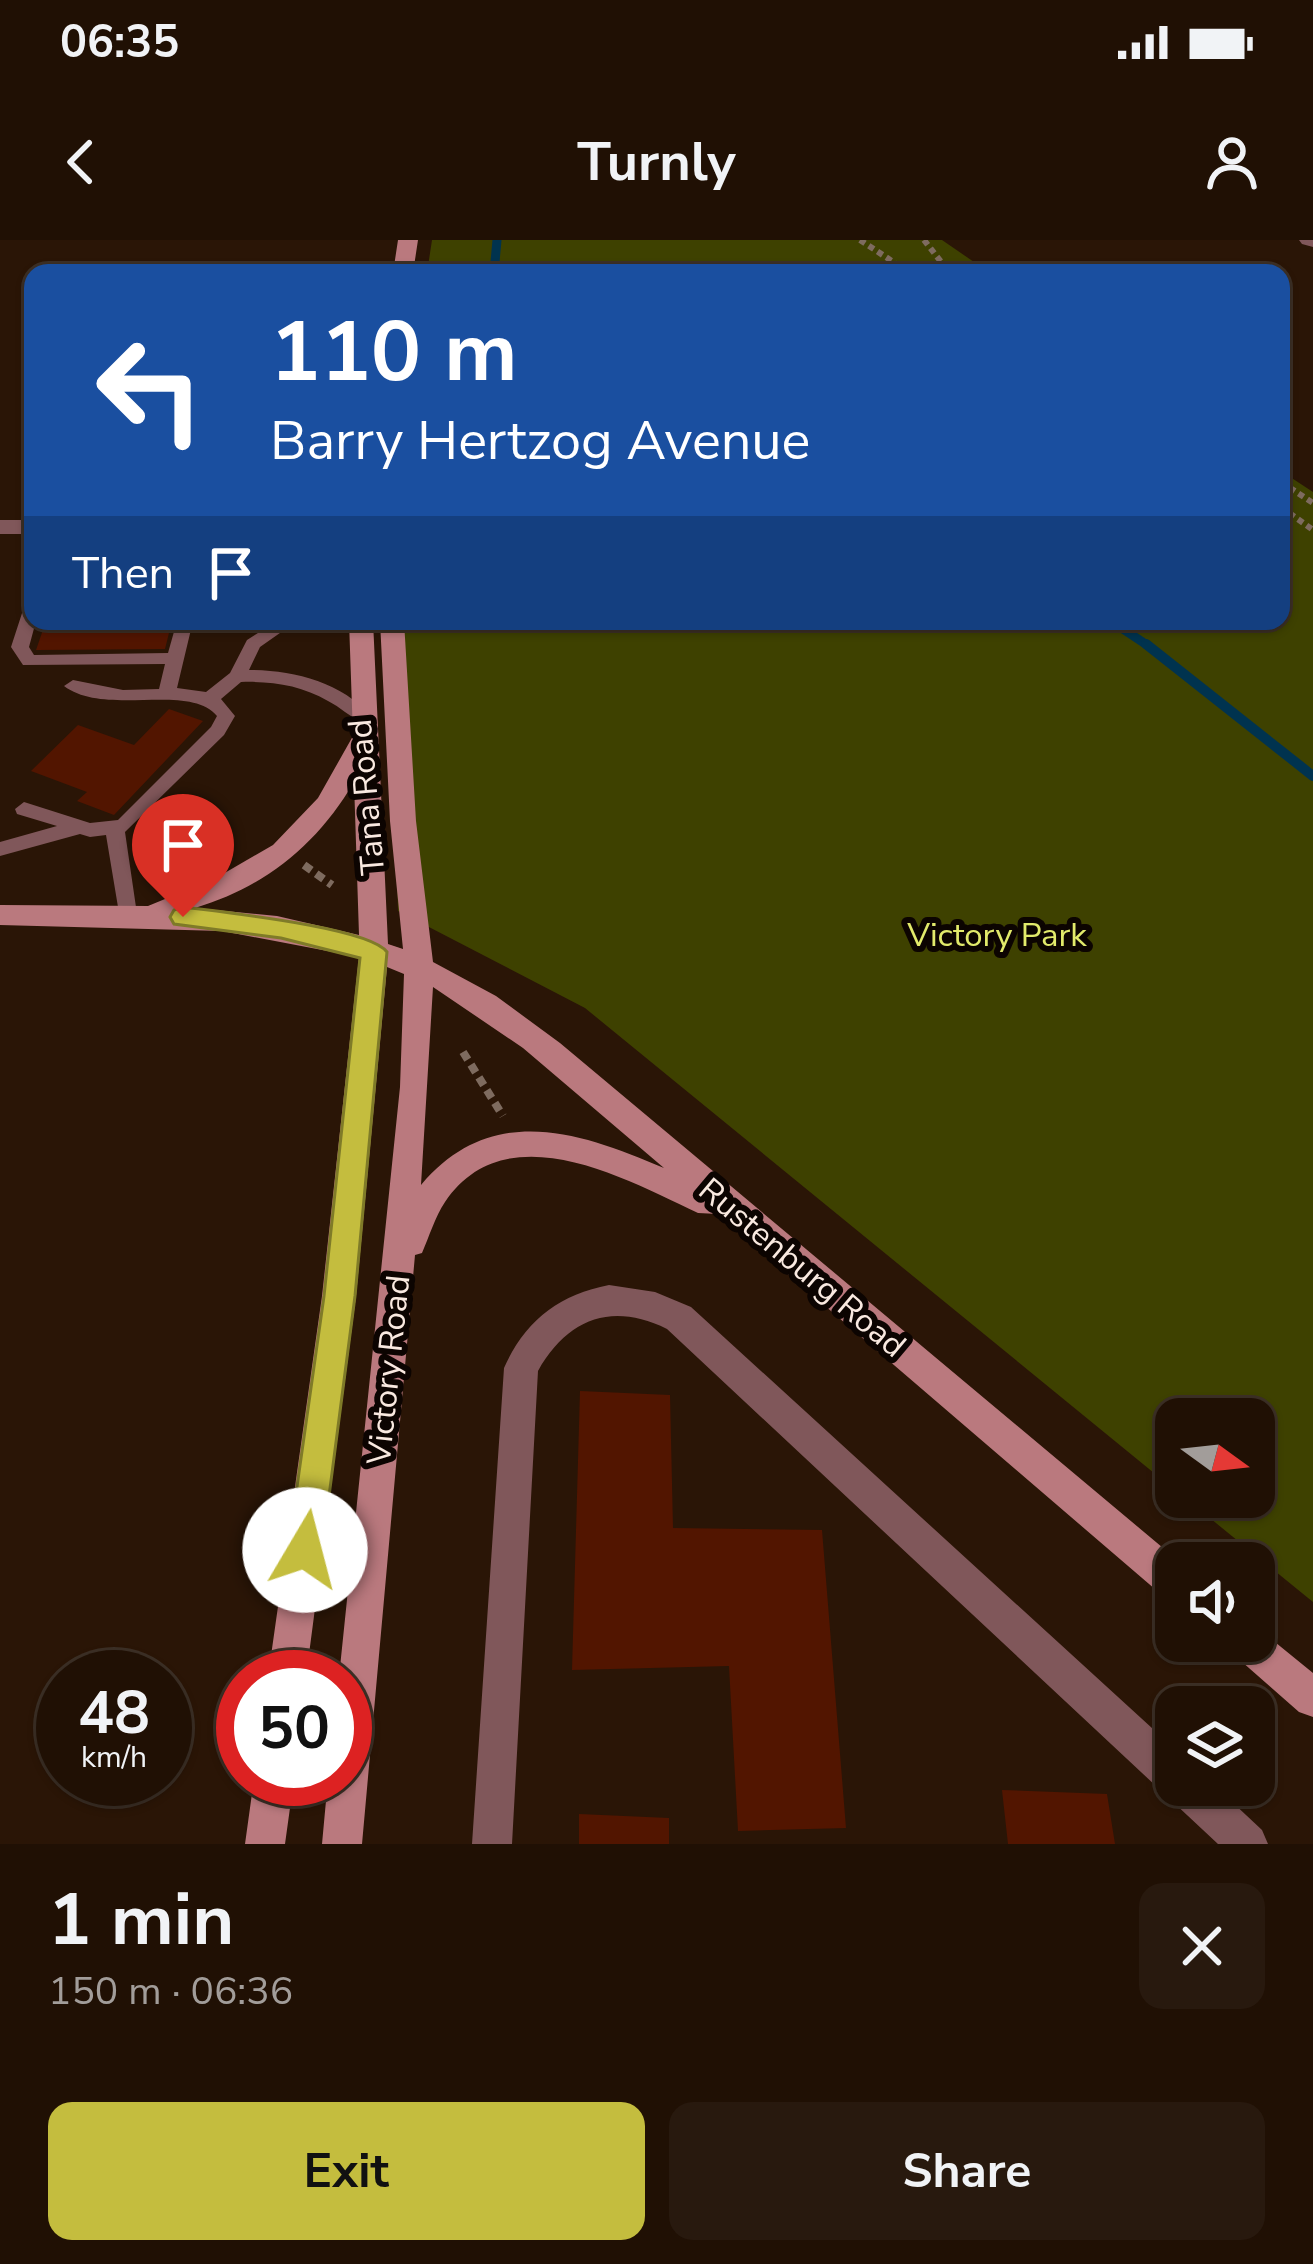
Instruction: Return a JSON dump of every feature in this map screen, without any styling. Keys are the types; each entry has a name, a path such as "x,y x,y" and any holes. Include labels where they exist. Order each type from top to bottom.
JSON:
{"main road":[{"name":"Tana Road","path":"361,630 374,952"},
{"name":"Tana Road","path":"392,630 403,821 419,968"},
{"path":"0,915 132,914 232,885 292,846 342,783 362,722"},
{"name":"Rustenburg Road","path":"132,914 281,929 374,952 465,992 528,1034 1155,1564"},
{"name":"Victory Road","path":"291,1650 339,1296 374,952"},
{"name":"Victory Road","path":"341,1844 398,1283 419,968"},
{"path":"398,1283 418,1220 435,1192 469,1159 510,1143 546,1141 598,1153 741,1218"},
{"path":"1271,1662 1313,1698"},
{"path":"265,1844 270,1806"}],"street":[{"path":"492,1844 521,1368 537,1335 564,1315 624,1298 649,1301 679,1318 1155,1758"},
{"path":"1208,1806 1249,1844"}],"lane":[{"path":"25,630 20,647 29,661 176,658"},
{"path":"167,692 183,630"},
{"path":"207,701 237,676 254,644 275,630"},
{"path":"237,676 269,675 320,687 362,722"},
{"path":"24,808 77,827 115,830 131,822 223,724 224,711 207,701 167,692 134,697 74,686"},
{"path":"0,849 77,827"},
{"path":"115,830 132,914"}],"path":[{"path":"860,240 896,264"},
{"path":"924,240 946,264"},
{"path":"303,864 332,885"},
{"path":"463,1052 507,1122"}],"green space":[{"path":"432,240 942,240 977,264 428,264"},
{"name":"Victory Park","path":"1290,477 1313,492 1313,1602 1275,1571 1275,1542 1239,1542 1210,1518 1275,1518 1275,1398 1155,1398 1155,1474 585,1008 398,911 389,630 1290,630"}],"building":[{"path":"43,630 170,630 165,649 36,650"},
{"path":"169,709 203,721 114,815 77,801 87,792 31,771 78,725 134,745"},
{"path":"580,1391 670,1395 673,1528 822,1530 846,1828 738,1831 729,1666 572,1670"},
{"path":"1002,1790 1107,1794 1115,1844 1008,1844"},
{"path":"579,1814 669,1818 669,1844 579,1844"}],"waterway":[{"path":"495,264 497,240"},
{"path":"1124,630 1149,646"},
{"path":"1149,646 1313,776"}],"route":[{"path":"183,917 281,929 374,952 339,1296 305,1550"}]}
